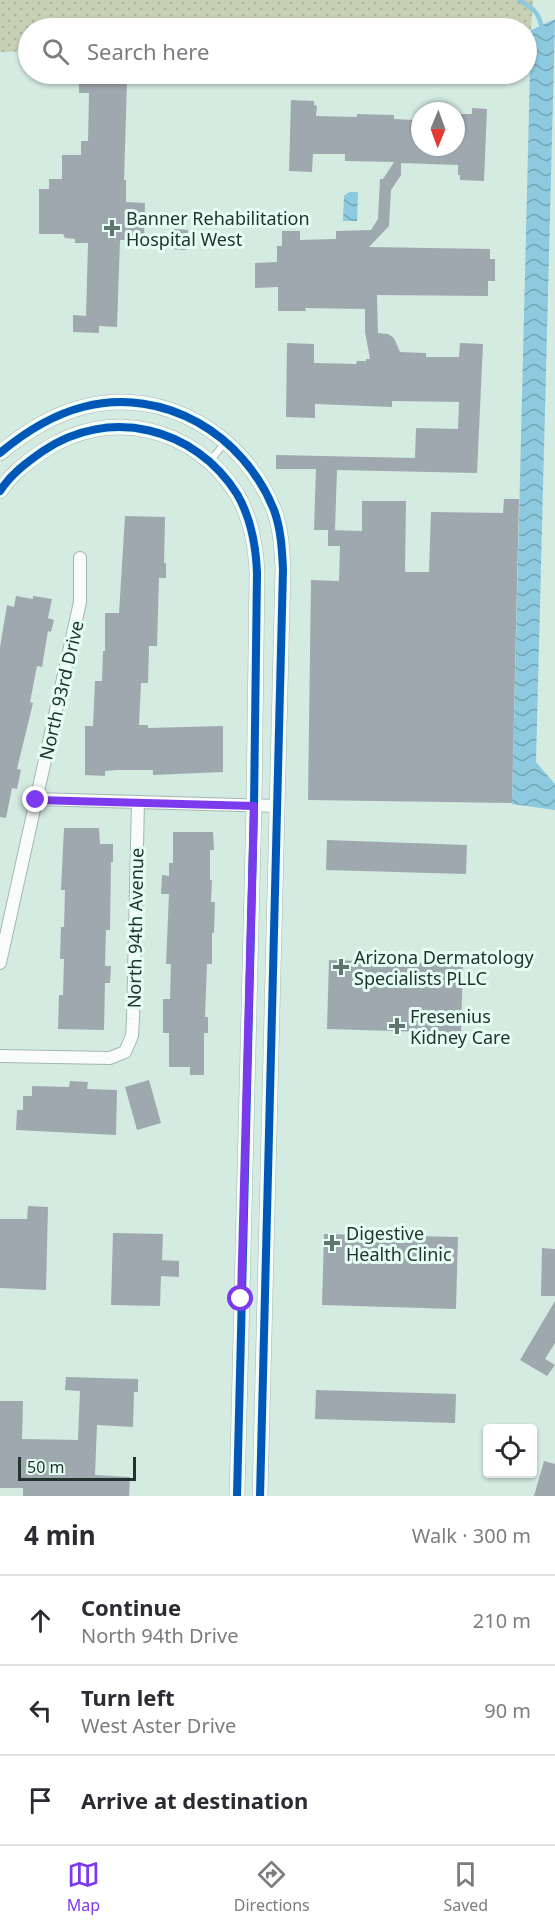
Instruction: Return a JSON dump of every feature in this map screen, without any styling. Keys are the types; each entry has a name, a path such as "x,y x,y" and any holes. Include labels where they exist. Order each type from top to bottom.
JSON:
{"street":[{"path":"0,453 37,426 61,414 89,406 128,402 164,407 194,419 227,441 247,463 275,512 283,549 260,1496"},
{"path":"0,491 16,471 68,436 94,428 111,426 148,430 182,444 209,462 237,495 252,530 256,551 254,806 237,1496"},
{"name":"North 93rd Drive","path":"0,963 80,602 80,558"},
{"path":"36,800 276,806"},
{"name":"North 94th Avenue","path":"0,1056 110,1058 125,1052 132,1036 134,1019 138,802"},
{"path":"244,1173 268,1174"}],"lane":[{"path":"209,462 227,441"}],"green space":[{"path":"0,0 533,0 532,18 18,18 18,51 0,52"}],"water":[{"path":"555,19 536,762 555,784 555,810 512,804 530,84 537,84 537,27"},
{"path":"349,192 358,192 357,221 343,221 344,196"}],"building":[{"path":"79,84 127,84 124,180 126,180 126,202 145,203 144,239 120,240 117,327 99,326 99,333 73,332 73,315 86,316 88,243 75,243 75,239 65,238 63,234 39,234 39,189 49,189 49,179 62,179 62,155 81,155 81,141 88,141 89,93 79,93"},
{"path":"291,100 314,101 314,105 317,106 316,116 394,115 394,119 411,120 411,156 465,156 465,114 472,114 472,108 487,109 484,181 460,180 458,165 401,163 401,175 391,190 389,226 369,247 490,249 490,259 495,259 495,281 488,281 488,296 377,295 378,333 388,334 394,338 400,352 426,353 426,357 459,357 460,343 483,344 477,473 337,470 335,530 314,530 316,469 276,469 276,455 415,458 416,428 458,429 459,402 392,401 392,407 315,404 315,418 286,417 287,343 314,344 314,363 356,364 357,361 366,361 370,359 365,332 365,309 305,308 306,311 278,311 278,287 255,288 255,263 277,262 277,246 282,246 282,231 300,231 300,240 336,239 336,231 371,230 378,219 380,179 383,179 394,162 345,161 345,154 313,154 312,172 289,171"},
{"path":"173,229 188,230 186,250 172,249"},
{"path":"504,499 519,499 512,803 308,800 311,580 339,581 340,546 328,546 328,530 362,531 362,501 406,501 405,572 429,572 431,512 503,513"},
{"path":"125,516 165,517 166,578 159,578 157,646 149,646 148,683 141,683 139,725 148,725 148,728 223,726 223,772 153,775 153,770 117,770 105,771 105,776 85,775 85,726 93,726 95,681 102,681 105,613 119,613"},
{"path":"16,596 52,599 48,618 54,620 51,632 48,631 42,667 37,666 30,702 33,703 17,769 21,770 17,789 12,788 6,818 0,817 0,647 7,605 14,607"},
{"path":"64,828 99,828 100,844 113,844 110,930 106,930 105,966 111,966 110,983 105,983 104,1030 58,1029 59,995 63,995 64,959 60,959 61,927 64,927 65,890 61,890"},
{"path":"173,832 213,832 214,850 210,850 210,880 212,880 211,902 215,902 214,933 212,933 212,964 207,964 205,1017 208,1017 208,1033 204,1033 204,1075 190,1075 190,1067 169,1067 169,1033 163,1033 163,999 170,999 171,964 166,964 169,894 161,894 162,875 169,876 169,863 173,863"},
{"path":"327,840 467,845 466,874 326,870"},
{"path":"329,960 463,964 461,1033 327,1029"},
{"path":"149,1080 161,1123 137,1130 125,1087"},
{"path":"70,1081 88,1082 87,1089 117,1090 116,1135 16,1130 17,1110 23,1110 23,1096 32,1096 32,1086 69,1087"},
{"path":"28,1206 48,1207 46,1290 0,1288 0,1219 27,1219"},
{"path":"113,1233 163,1234 162,1260 179,1261 179,1277 161,1276 160,1306 111,1305"},
{"path":"324,1234 458,1237 456,1309 322,1305"},
{"path":"542,1248 555,1249 555,1296 541,1296"},
{"path":"555,1301 555,1343 545,1359 555,1365 547,1376 520,1360"},
{"path":"66,1377 138,1379 138,1392 134,1392 133,1427 97,1425 95,1475 130,1477 129,1496 23,1496 23,1488 0,1488 0,1401 23,1401 22,1439 78,1440 80,1391 65,1390"},
{"path":"316,1390 456,1394 455,1423 315,1419"},
{"path":"544,1461 555,1464 555,1496 534,1496"}],"waterway":[{"path":"519,0 535,12 540,19 542,30"}],"cycle path":[{"path":"0,453 39,425 83,407 114,402 143,404 172,411 198,422 222,439 243,459 261,483 278,524 283,569 260,1496"},
{"path":"0,491 25,464 69,437 95,429 122,427 149,430 175,439 198,453 219,471 237,494 252,532 257,573 254,806 237,1496"}],"place":[{"name":"Banner Rehabilitation Hospital West","path":"112,228"},
{"name":"Arizona Dermatology Specialists PLLC","path":"341,967"},
{"name":"Fresenius Kidney Care","path":"397,1026"},
{"name":"Digestive Health Clinic","path":"332,1243"}],"route":[{"path":"36,800 254,806 241,1299"}]}
